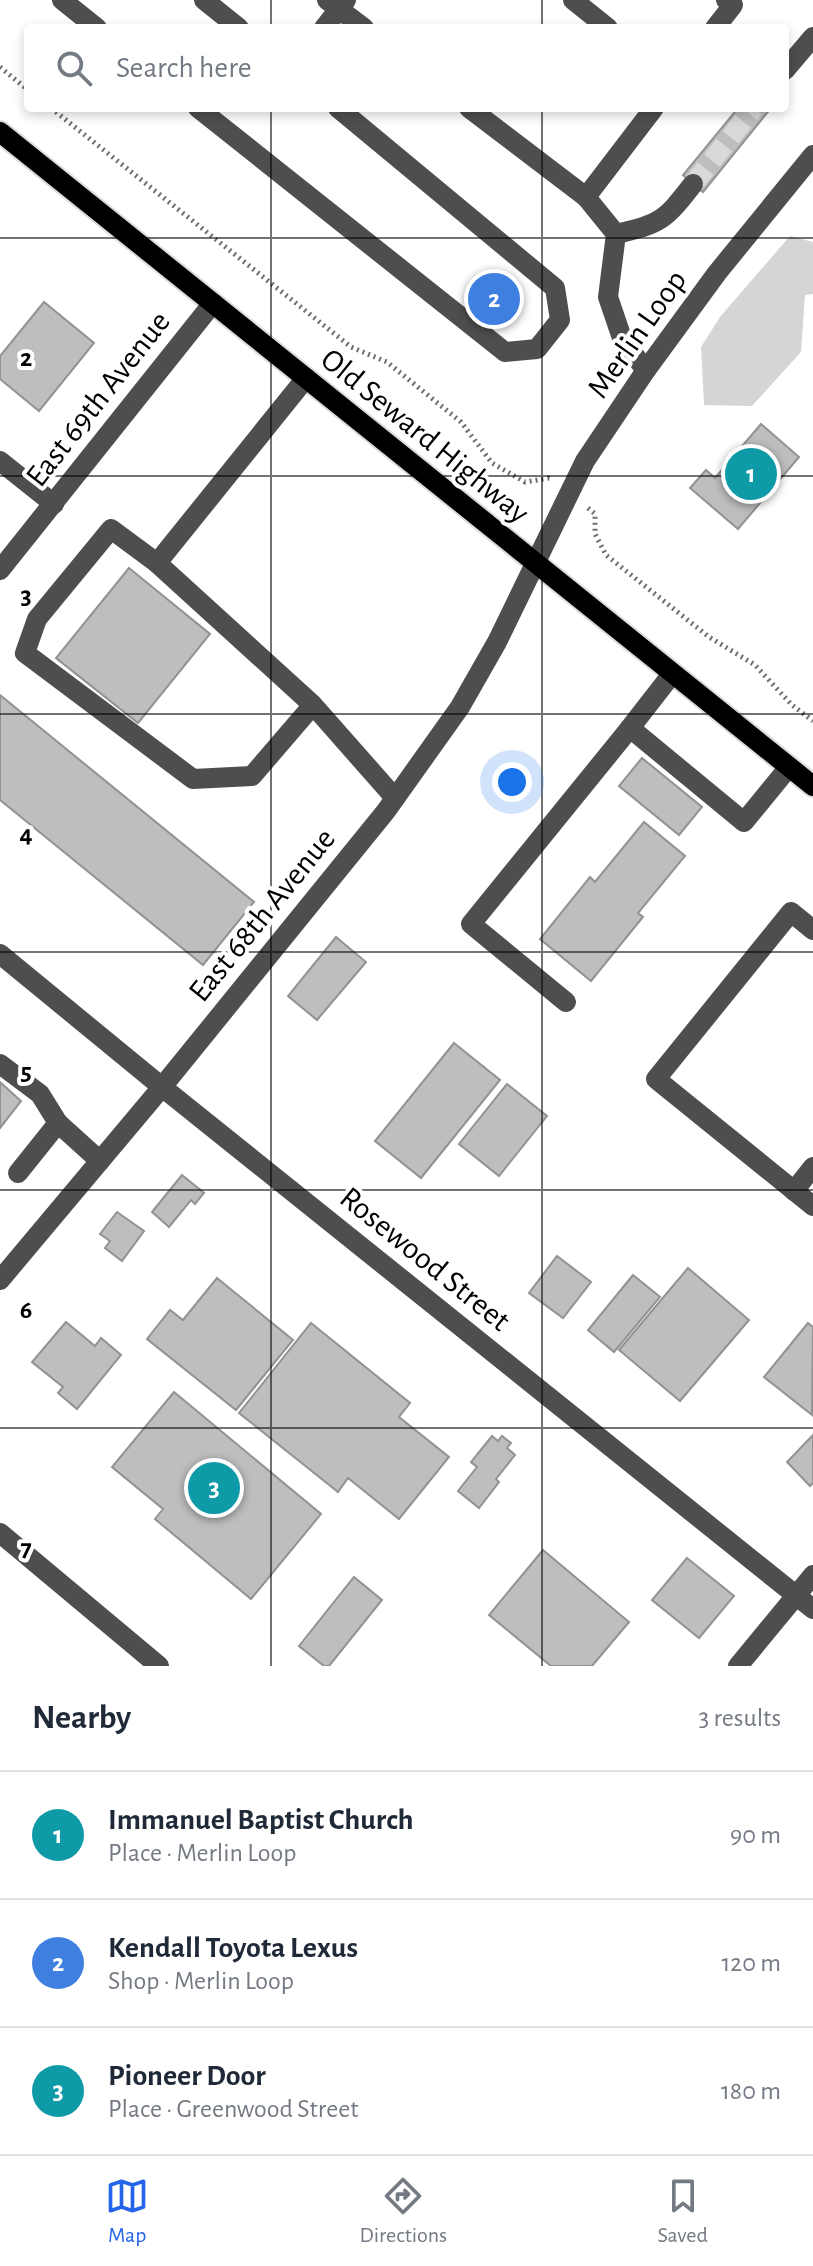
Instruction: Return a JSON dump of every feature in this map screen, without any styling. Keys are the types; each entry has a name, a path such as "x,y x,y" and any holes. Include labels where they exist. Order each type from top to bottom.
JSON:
{"main road":[{"name":"Old Seward Highway","path":"0,132 813,786"}],"street":[{"path":"62,0 92,24"},
{"path":"204,0 234,24"},
{"path":"573,0 603,24"},
{"path":"718,24 732,2"},
{"path":"326,24 337,3 360,24"},
{"path":"789,65 813,37"},
{"path":"203,112 505,352 537,349 560,320 555,288 343,112"},
{"path":"474,112 586,197 616,234 608,297 623,341 646,370"},
{"path":"586,197 651,112"},
{"name":"Merlin Loop","path":"534,563 585,461 646,370 717,273 813,155"},
{"path":"616,234 651,226 672,211 693,184"},
{"name":"East 69th Avenue","path":"0,570 213,303"},
{"path":"157,563 306,378"},
{"path":"0,461 54,504"},
{"path":"313,705 252,776 193,779 25,653 37,619 111,529 157,563 313,705 395,798"},
{"name":"East 68th Avenue","path":"0,1280 162,1087 395,798 460,707 497,642 534,563"},
{"path":"566,1002 471,924 672,674"},
{"path":"630,728 744,822 789,767"},
{"path":"813,930 791,912 656,1079 813,1206"},
{"name":"Rosewood Street","path":"0,954 813,1609"},
{"path":"0,1064 40,1094 58,1123 100,1161"},
{"path":"18,1173 58,1123"},
{"path":"794,1191 813,1167"},
{"path":"0,1533 159,1666"},
{"path":"738,1666 813,1575"}],"path":[{"path":"0,67 24,87"},
{"path":"56,112 351,347 387,362 461,422 492,463 525,482 549,478 569,493 595,514 595,534 606,555 709,637 755,665 792,705 813,721"}],"shaded area":[{"path":"790,236 813,242 813,294 805,295 801,352 752,406 704,405 701,347 720,317"}],"building":[{"path":"735,112 768,112 703,192 683,175"},
{"path":"44,302 94,343 39,411 0,379 0,356"},
{"path":"761,424 799,457 738,529 690,488 706,470 715,478"},
{"path":"129,568 210,634 138,723 56,658"},
{"path":"0,695 254,902 203,965 0,800"},
{"path":"642,758 702,807 679,835 619,786"},
{"path":"644,822 685,856 638,913 643,917 591,981 540,939 590,877 595,882"},
{"path":"336,937 366,962 317,1020 288,996"},
{"path":"454,1043 500,1080 421,1178 375,1141"},
{"path":"0,1082 21,1101 0,1128"},
{"path":"507,1084 547,1116 499,1176 459,1144"},
{"path":"182,1175 204,1193 195,1204 191,1200 169,1227 152,1212"},
{"path":"117,1212 144,1231 122,1261 105,1248 110,1241 100,1234"},
{"path":"557,1256 591,1282 563,1318 529,1293"},
{"path":"688,1268 749,1320 680,1401 619,1350"},
{"path":"633,1275 660,1297 614,1352 588,1330"},
{"path":"217,1278 293,1340 236,1410 147,1339 170,1310 183,1320"},
{"path":"66,1322 95,1346 101,1338 121,1355 77,1409 58,1393 63,1387 32,1362"},
{"path":"311,1323 410,1403 399,1417 449,1457 399,1519 348,1478 338,1492 239,1413"},
{"path":"808,1323 813,1327 812,1415 764,1377"},
{"path":"174,1392 321,1514 251,1599 155,1519 163,1509 112,1467"},
{"path":"813,1435 813,1483 810,1486 787,1462"},
{"path":"492,1436 498,1441 502,1436 511,1443 507,1448 515,1455 479,1508 458,1491 477,1467 471,1462"},
{"path":"543,1550 629,1622 592,1666 551,1666 489,1615"},
{"path":"687,1558 734,1596 699,1638 652,1600"},
{"path":"354,1577 382,1600 329,1666 324,1666 299,1646"}],"tunnel":[{"path":"693,184 751,112"}],"place":[{"name":"Kendall Toyota Lexus","path":"494,299"},
{"name":"Immanuel Baptist Church","path":"751,474"},
{"name":"Pioneer Door","path":"214,1488"}]}
